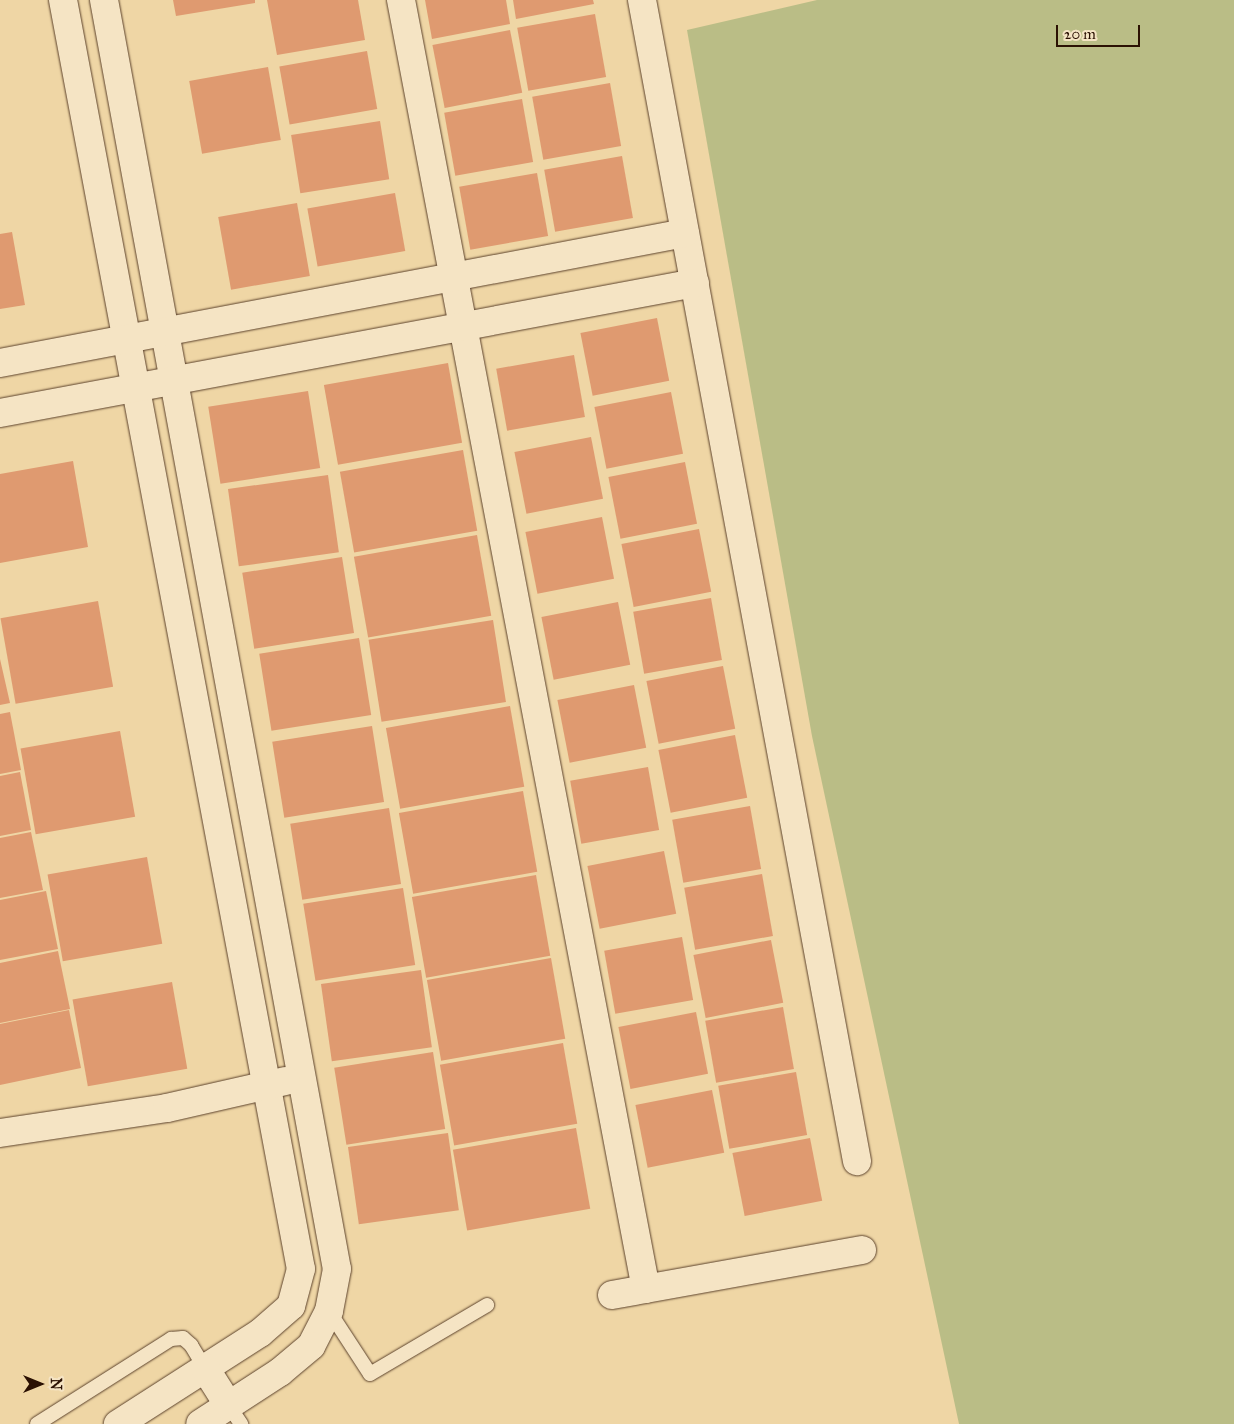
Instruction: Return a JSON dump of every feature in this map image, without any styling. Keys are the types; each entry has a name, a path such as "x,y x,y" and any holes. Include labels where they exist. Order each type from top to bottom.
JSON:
{"street":[{"path":"63,0 301,1269 292,1306 260,1333 118,1424"},
{"path":"104,0 337,1269 329,1311 311,1346 235,1415 200,1424"},
{"path":"401,0 465,326 646,1289"},
{"path":"642,0 857,1161"},
{"path":"0,364 685,233"},
{"path":"0,413 695,283"},
{"path":"0,1133 167,1108 267,1084 302,1078"},
{"path":"612,1295 862,1250"},
{"path":"296,1295 329,1311"},
{"path":"205,1368 235,1415"}],"lane":[{"path":"329,1311 370,1374 487,1306"},
{"path":"37,1424 171,1339 184,1338 205,1368"}],"green space":[{"path":"817,0 1234,0 1234,1424 959,1424 812,736 687,30"}],"building":[{"path":"173,0 255,0 255,3 176,16"},
{"path":"267,0 358,0 365,40 277,55"},
{"path":"425,0 506,0 510,24 432,39"},
{"path":"513,0 593,0 594,4 516,19"},
{"path":"595,14 606,77 528,91 517,28"},
{"path":"510,30 522,93 445,108 432,45"},
{"path":"367,51 377,109 290,125 279,66"},
{"path":"268,67 281,140 202,154 189,81"},
{"path":"610,83 621,146 543,160 532,97"},
{"path":"522,99 533,162 455,176 444,113"},
{"path":"380,121 389,179 300,193 291,135"},
{"path":"622,156 633,218 555,232 544,170"},
{"path":"537,173 548,236 470,250 459,187"},
{"path":"395,193 405,251 318,267 307,208"},
{"path":"297,203 310,276 231,290 218,217"},
{"path":"12,232 25,305 0,309 0,234"},
{"path":"657,318 669,381 593,396 580,333"},
{"path":"574,355 585,417 507,431 496,369"},
{"path":"448,363 462,443 338,465 324,385"},
{"path":"308,391 320,468 220,484 208,407"},
{"path":"671,392 683,454 606,469 594,407"},
{"path":"591,437 603,499 526,514 514,452"},
{"path":"463,450 477,531 354,552 340,472"},
{"path":"73,461 88,547 0,563 0,474"},
{"path":"685,462 697,524 620,539 608,477"},
{"path":"328,475 339,552 239,566 228,489"},
{"path":"602,517 614,579 537,594 525,532"},
{"path":"699,529 711,592 634,607 621,544"},
{"path":"477,535 491,616 368,637 354,557"},
{"path":"342,557 354,633 254,649 242,573"},
{"path":"711,598 722,660 644,674 633,612"},
{"path":"98,601 113,687 16,704 1,618"},
{"path":"618,602 630,665 554,680 541,617"},
{"path":"493,620 506,702 382,722 369,640"},
{"path":"359,638 371,715 271,731 259,654"},
{"path":"0,659 10,703 0,705"},
{"path":"723,666 735,729 659,744 646,681"},
{"path":"634,685 646,748 570,763 557,700"},
{"path":"510,706 524,787 400,809 386,728"},
{"path":"10,712 21,770 0,774 0,714"},
{"path":"372,726 384,802 284,818 272,742"},
{"path":"120,731 135,817 36,834 21,749"},
{"path":"735,735 747,798 671,813 658,750"},
{"path":"648,767 659,830 581,844 570,781"},
{"path":"20,772 31,830 0,836 0,776"},
{"path":"523,791 537,872 413,894 399,813"},
{"path":"750,806 761,869 683,883 672,820"},
{"path":"389,808 401,884 302,900 290,824"},
{"path":"31,832 43,890 0,898 0,838"},
{"path":"664,851 676,914 600,929 587,866"},
{"path":"147,857 162,944 63,961 48,875"},
{"path":"762,874 773,936 695,950 684,888"},
{"path":"536,875 550,956 426,978 412,897"},
{"path":"403,888 415,965 315,981 303,904"},
{"path":"46,891 58,949 0,960 0,900"},
{"path":"682,937 693,1000 615,1014 604,951"},
{"path":"771,940 783,1003 706,1018 693,955"},
{"path":"58,951 70,1009 0,1023 0,963"},
{"path":"551,958 565,1039 441,1061 427,980"},
{"path":"421,970 432,1047 332,1061 321,984"},
{"path":"172,982 187,1069 88,1086 73,1000"},
{"path":"783,1007 794,1069 716,1083 705,1021"},
{"path":"69,1010 81,1068 0,1085 0,1024"},
{"path":"696,1012 708,1074 630,1089 618,1027"},
{"path":"563,1043 577,1124 454,1145 440,1065"},
{"path":"433,1052 445,1129 346,1145 334,1068"},
{"path":"796,1072 807,1135 729,1149 718,1086"},
{"path":"712,1090 724,1153 648,1168 635,1105"},
{"path":"576,1128 590,1209 467,1230 453,1150"},
{"path":"448,1133 459,1210 359,1224 348,1147"},
{"path":"810,1138 822,1201 745,1216 732,1153"}]}
